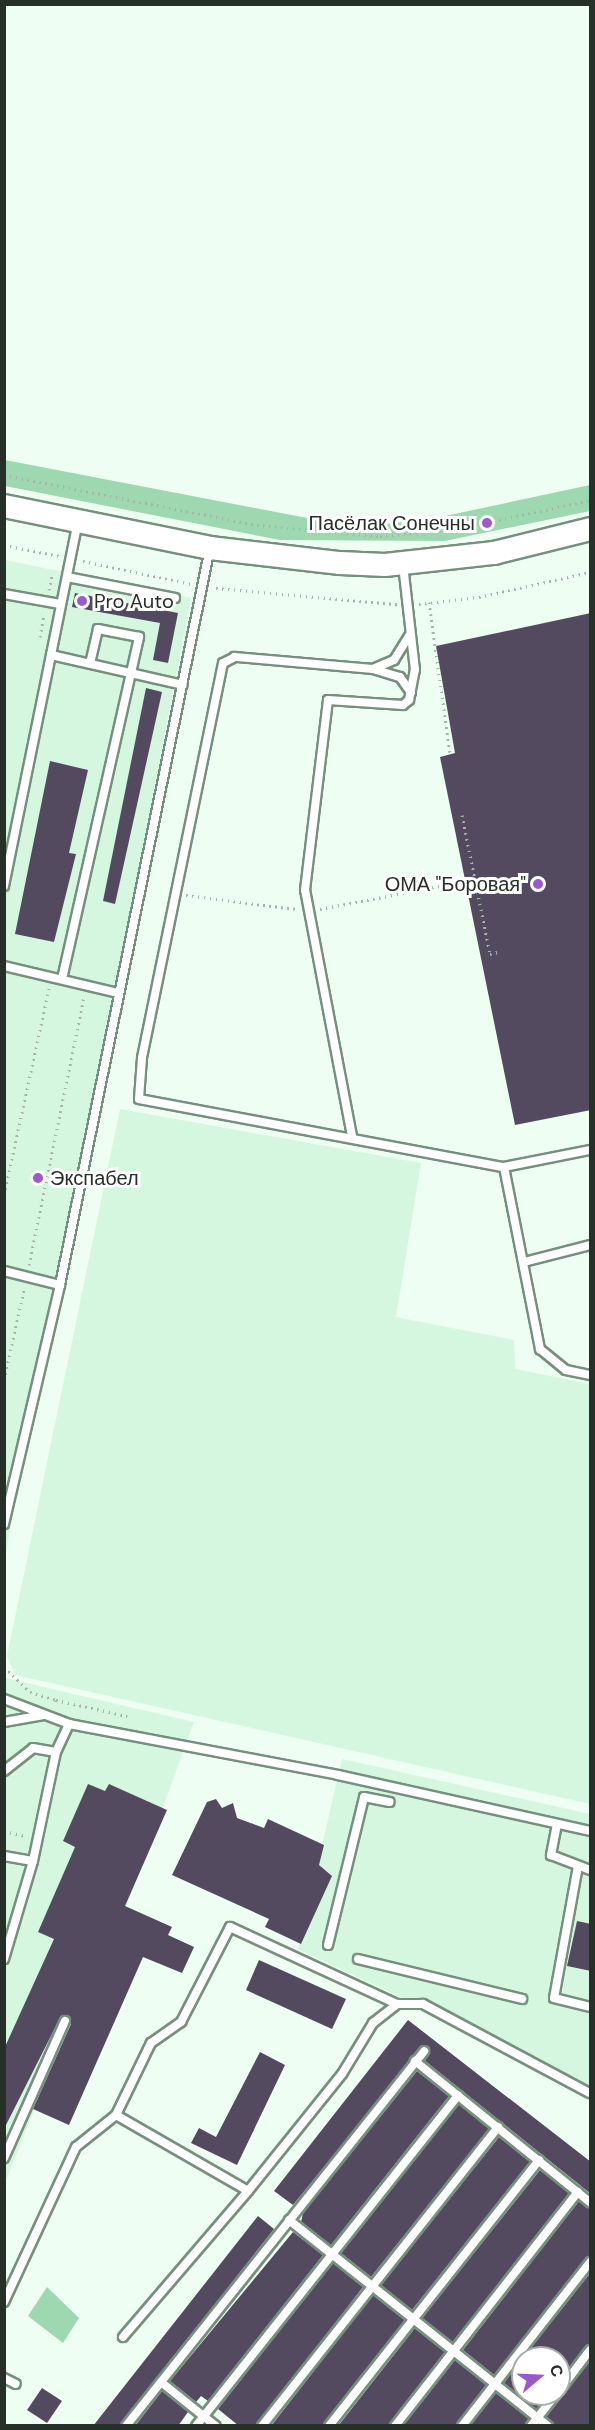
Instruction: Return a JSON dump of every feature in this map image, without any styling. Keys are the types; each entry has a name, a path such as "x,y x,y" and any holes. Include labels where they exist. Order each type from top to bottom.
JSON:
{"main road":[{"path":"4,506 210,548 339,564 403,563 494,553 591,529"}],"lane":[{"path":"4,886 78,521"},
{"path":"4,1524 60,1285 210,548"},
{"path":"352,1136 304,890 328,700 404,705 411,693 415,670 409,636 403,563"},
{"path":"68,577 175,598"},
{"path":"4,594 60,604"},
{"path":"62,979 139,637 98,629 90,663"},
{"path":"373,669 394,660 409,636"},
{"path":"51,655 183,685"},
{"path":"411,693 400,678 373,669 235,657 223,663 140,1069 139,1099 352,1136 504,1167 591,1150"},
{"path":"4,966 118,993"},
{"path":"504,1167 540,1348 566,1370 591,1375"},
{"path":"524,1262 591,1245"},
{"path":"4,1271 60,1285"},
{"path":"4,1698 69,1724 591,1831"},
{"path":"4,1722 44,1715"},
{"path":"4,1959 33,1861 56,1752 69,1724"},
{"path":"4,1771 33,1748 56,1752"},
{"path":"328,1945 364,1797 390,1802"},
{"path":"557,1824 551,1855 591,1870"},
{"path":"4,1856 33,1861"},
{"path":"578,1866 554,1998 591,2007"},
{"path":"4,1924 15,1928"},
{"path":"4,2302 76,2146 116,2115 151,2043 181,2022 230,1927 398,2004 423,2004 591,2092"},
{"path":"358,1959 522,1999"},
{"path":"123,2337 248,2191 342,2074 373,2023 398,2004"},
{"path":"4,2158 65,2021"},
{"path":"126,2426 424,2050"},
{"path":"415,2061 591,2202"},
{"path":"196,2426 458,2095"},
{"path":"116,2115 248,2191"},
{"path":"262,2426 498,2127"},
{"path":"329,2426 539,2160"},
{"path":"395,2426 578,2192"},
{"path":"289,2220 548,2426"},
{"path":"462,2426 591,2262"},
{"path":"571,2375 591,2350"},
{"path":"4,2378 16,2384"},
{"path":"161,2382 216,2426"},
{"path":"531,2426 547,2406"}],"path":[{"path":"4,475 257,525 380,536 458,529 591,500"},
{"path":"4,544 202,586 406,605 591,572"},
{"path":"429,602 450,754"},
{"path":"462,814 490,954 498,952"},
{"path":"176,894 308,911 476,879"},
{"path":"4,1195 51,977"},
{"path":"4,1380 86,985"},
{"path":"56,1700 127,1716"},
{"path":"4,1831 38,1838"}],"shaded area":[{"path":"5,560 191,598 5,1556"},
{"path":"120,1109 421,1163 396,1317 514,1340 515,1369 590,1384 590,1804 15,1675 7,1656"},
{"path":"5,1678 194,1722 107,1960 89,1972 5,2183"},
{"path":"342,1759 590,1814 590,2086 298,1949"}],"green space":[{"path":"5,460 328,522 378,525 436,518 590,485 590,511 445,541 280,540 5,486"},
{"path":"47,2287 79,2318 63,2343 28,2316"}],"building":[{"path":"75,593 178,613 168,663 153,660 160,623 72,607"},
{"name":"ОМА \"Боровая\"","path":"591,613 591,1110 515,1125 440,757 455,753 436,646"},
{"path":"146,688 162,692 115,904 103,901"},
{"path":"50,761 88,770 69,853 76,854 54,942 15,934"},
{"path":"88,1784 105,1791 109,1784 167,1810 125,1906 172,1927 168,1935 194,1947 182,1973 143,1957 69,2125 33,2109 71,2024 68,2015 61,2016 4,2129 4,2049 54,1939 38,1932 75,1847 63,1841"},
{"path":"216,1799 222,1808 233,1803 237,1818 264,1828 268,1819 324,1845 319,1865 332,1876 301,1944 265,1927 269,1919 172,1875 207,1802"},
{"path":"577,1921 591,1924 591,1971 567,1966"},
{"path":"259,1960 346,1999 332,2029 246,1990"},
{"path":"408,2020 591,2162 591,2194 425,2061 430,2051 424,2045 293,2205 274,2191"},
{"path":"260,2052 285,2065 237,2165 191,2143 199,2128 216,2137"},
{"path":"417,2071 449,2096 331,2245 301,2222 303,2213"},
{"path":"459,2104 489,2129 371,2277 341,2253"},
{"path":"499,2137 530,2162 412,2310 381,2285"},
{"path":"540,2170 569,2193 453,2342 422,2318"},
{"path":"579,2201 591,2208 591,2256 518,2346 511,2346 511,2354 494,2375 463,2350"},
{"path":"258,2216 274,2229 120,2426 93,2426"},
{"path":"293,2232 323,2255 208,2401 201,2396 196,2402 170,2381"},
{"path":"333,2263 363,2287 256,2426 239,2426 218,2409"},
{"path":"591,2272 591,2344 571,2366 571,2346 532,2346"},
{"path":"373,2295 405,2320 323,2426 271,2426"},
{"path":"415,2328 445,2352 389,2426 338,2426"},
{"path":"455,2360 486,2385 456,2426 403,2426"},
{"path":"591,2360 591,2426 554,2426 546,2417 555,2406 571,2406 571,2385"},
{"path":"511,2374 511,2389 504,2383"},
{"path":"42,2388 62,2401 47,2423 27,2410"},
{"path":"162,2391 188,2412 178,2426 135,2426"},
{"path":"496,2393 529,2419 525,2426 470,2426"}],"place":[{"name":"Пасёлак Сонечны","path":"487,523"},
{"name":"Pro Auto","path":"82,601"},
{"name":"ОМА \"Боровая\"","path":"538,884"},
{"name":"Экспабел","path":"38,1178"}]}
